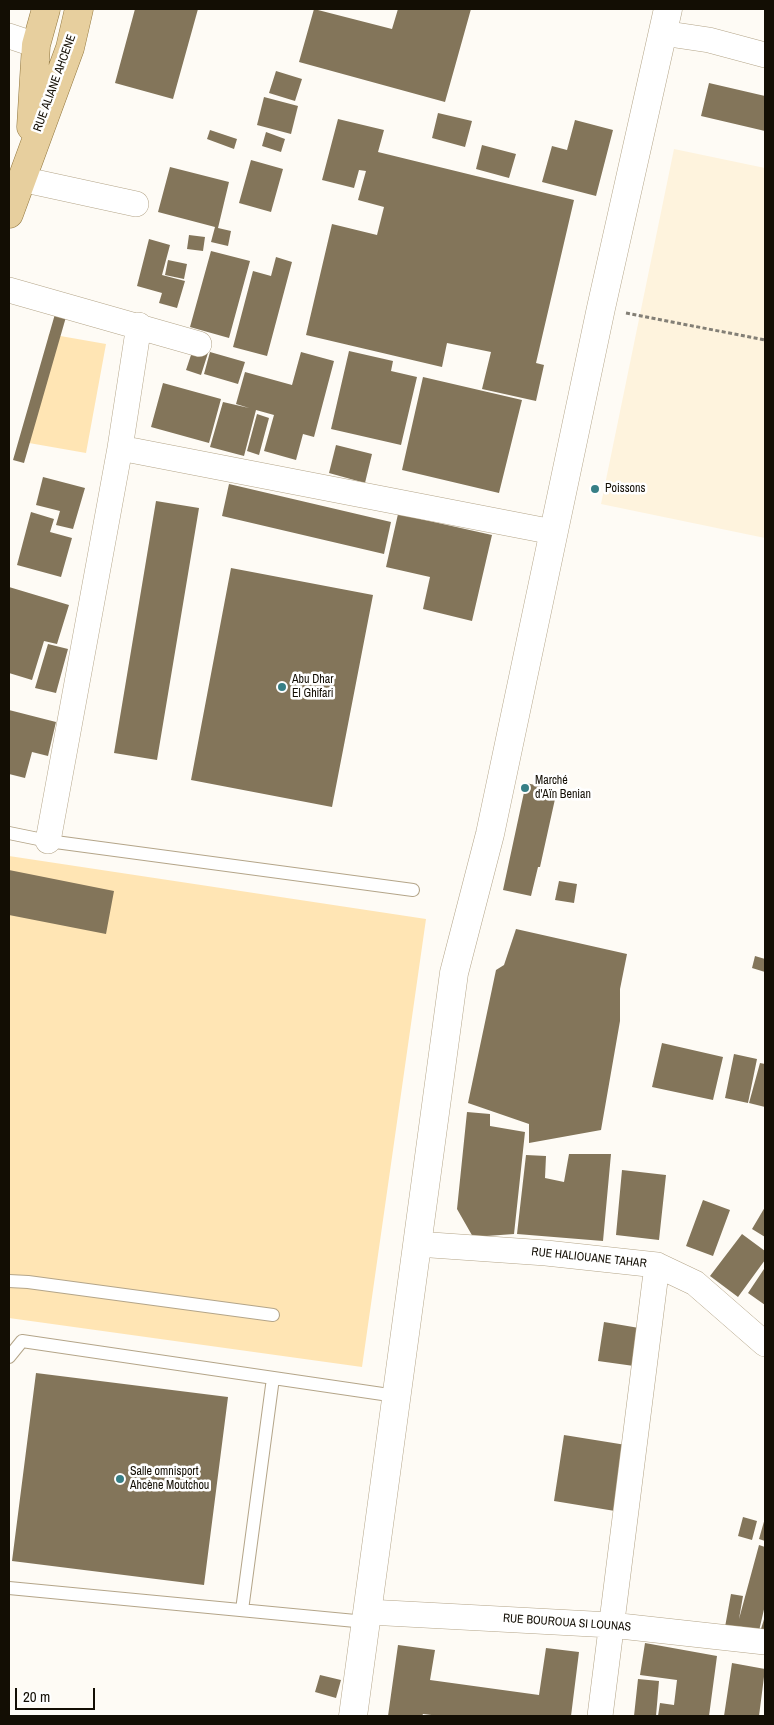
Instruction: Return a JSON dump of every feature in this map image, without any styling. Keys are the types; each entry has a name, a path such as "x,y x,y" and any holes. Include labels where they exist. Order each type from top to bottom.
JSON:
{"main road":[{"name":"RUE ALIANE AHCENE","path":"25,167 36,46 46,9"},
{"name":"RUE ALIANE AHCENE","path":"9,214 70,48 79,9"}],"street":[{"path":"354,1716 454,973 490,834 601,308 665,21 709,40 765,55"},
{"path":"9,36 36,46"},
{"path":"25,167 136,204"},
{"path":"9,290 139,325 199,344"},
{"path":"48,841 120,448 139,325"},
{"path":"120,448 553,532"},
{"name":"RUE HALIOUANE TAHAR","path":"417,1244 546,1253 657,1265 695,1283 765,1344"},
{"path":"600,1716 657,1265"},
{"name":"RUE BOUROUA SI LOUNAS","path":"367,1617 612,1625 765,1642"}],"lane":[{"path":"9,833 48,841 413,890"},
{"path":"9,1281 273,1315"},
{"path":"9,1357 22,1341 396,1396"},
{"path":"242,1610 273,1378"},
{"path":"9,1588 242,1610 367,1617"}],"path":[{"path":"601,308 765,340"}],"shaded area":[{"path":"674,149 765,168 765,538 601,504"},
{"path":"49,334 106,344 86,453 29,443"},
{"path":"9,856 426,919 362,1367 9,1318"}],"building":[{"path":"135,9 198,9 173,99 115,83"},
{"path":"314,9 392,29 398,9 471,9 445,102 299,62"},
{"path":"276,71 302,79 295,101 269,93"},
{"path":"709,83 765,96 765,131 701,116"},
{"path":"264,97 298,106 291,134 257,125"},
{"path":"438,113 472,121 465,147 432,138"},
{"path":"338,119 384,130 378,152 574,200 536,363 544,365 536,401 482,389 491,352 447,343 442,367 306,335 332,224 377,235 384,207 358,200 366,171 359,170 354,188 322,180"},
{"path":"575,120 613,130 596,196 542,182 552,146 567,150"},
{"path":"210,130 237,139 234,149 207,139"},
{"path":"266,132 285,139 281,152 262,146"},
{"path":"482,145 516,154 509,178 476,169"},
{"path":"251,160 283,169 271,212 239,203"},
{"path":"170,167 229,182 218,228 231,231 228,246 211,242 215,227 158,212"},
{"path":"189,235 205,237 203,251 187,249"},
{"path":"149,239 170,245 162,275 185,281 177,308 159,303 162,293 137,286"},
{"path":"211,251 250,261 229,338 190,327"},
{"path":"276,257 292,262 267,356 233,347 253,271 271,276"},
{"path":"168,260 187,264 184,279 165,275"},
{"path":"55,314 66,317 24,463 13,460"},
{"path":"193,349 208,353 201,375 186,370"},
{"path":"349,351 393,361 391,371 417,377 401,445 331,429"},
{"path":"210,352 245,362 238,384 204,374"},
{"path":"301,352 334,361 314,437 303,434 296,460 264,451 274,415 256,410 244,456 210,447 223,402 249,408 236,404 245,372 292,385"},
{"path":"423,377 522,400 499,493 402,470"},
{"path":"163,383 221,399 209,443 151,427"},
{"path":"257,414 269,418 259,455 247,451"},
{"path":"336,445 372,454 365,483 329,473"},
{"path":"43,477 85,488 73,529 56,525 60,511 36,505"},
{"path":"229,484 391,522 384,554 222,516"},
{"path":"156,501 199,508 157,760 114,753"},
{"path":"31,512 54,519 50,532 72,538 61,577 17,565"},
{"path":"398,514 492,535 472,621 423,609 430,577 386,567"},
{"name":"Abu Dhar El Ghifari","path":"231,568 373,595 332,807 191,780"},
{"path":"9,587 69,605 57,644 44,641 32,680 9,673"},
{"path":"48,644 68,649 56,693 35,688"},
{"path":"9,710 56,722 48,756 32,752 25,778 9,774"},
{"path":"526,783 557,790 540,867 538,867 531,896 503,890"},
{"path":"9,870 114,891 106,934 9,915"},
{"path":"559,881 577,884 574,903 555,900"},
{"path":"516,929 627,954 620,989 620,1021 601,1130 529,1143 529,1124 468,1103 496,970 504,965"},
{"path":"755,956 765,959 765,972 752,968"},
{"path":"662,1043 723,1057 713,1100 652,1087"},
{"path":"734,1054 757,1059 748,1103 725,1098"},
{"path":"760,1063 765,1064 765,1107 749,1103"},
{"path":"467,1112 490,1114 490,1126 525,1132 514,1234 473,1237 457,1209"},
{"path":"569,1154 611,1154 603,1241 517,1234 526,1155 546,1156 545,1178 564,1182"},
{"path":"622,1170 666,1175 659,1240 616,1235"},
{"path":"703,1200 730,1210 713,1256 686,1246"},
{"path":"765,1207 765,1237 752,1229"},
{"path":"742,1234 765,1251 765,1260 738,1297 710,1276"},
{"path":"765,1270 765,1305 748,1293"},
{"path":"604,1322 639,1328 634,1366 598,1361"},
{"name":"Salle omnisport Ahcène Moutchou","path":"36,1373 228,1397 204,1585 12,1561"},
{"path":"564,1435 626,1445 615,1511 554,1501"},
{"path":"743,1517 757,1521 752,1540 738,1536"},
{"path":"765,1518 765,1541 759,1539"},
{"path":"759,1545 765,1547 765,1605 759,1631 738,1626 737,1630 725,1627 731,1594 743,1596 739,1619"},
{"path":"765,1616 765,1630 761,1629"},
{"path":"645,1643 717,1656 709,1716 658,1716 660,1703 674,1705 677,1680 640,1675"},
{"path":"398,1645 435,1650 430,1680 539,1695 546,1648 579,1652 571,1716 440,1716 423,1714 422,1716 388,1716"},
{"path":"732,1663 765,1669 759,1716 724,1716"},
{"path":"320,1675 341,1680 336,1698 315,1692"},
{"path":"638,1679 659,1681 656,1716 634,1716"}],"place":[{"name":"Poissons","path":"595,489"},
{"name":"Abu Dhar El Ghifari","path":"282,687"},
{"name":"Marché d'Aïn Benian","path":"525,788"},
{"name":"Salle omnisport Ahcène Moutchou","path":"120,1479"}]}
